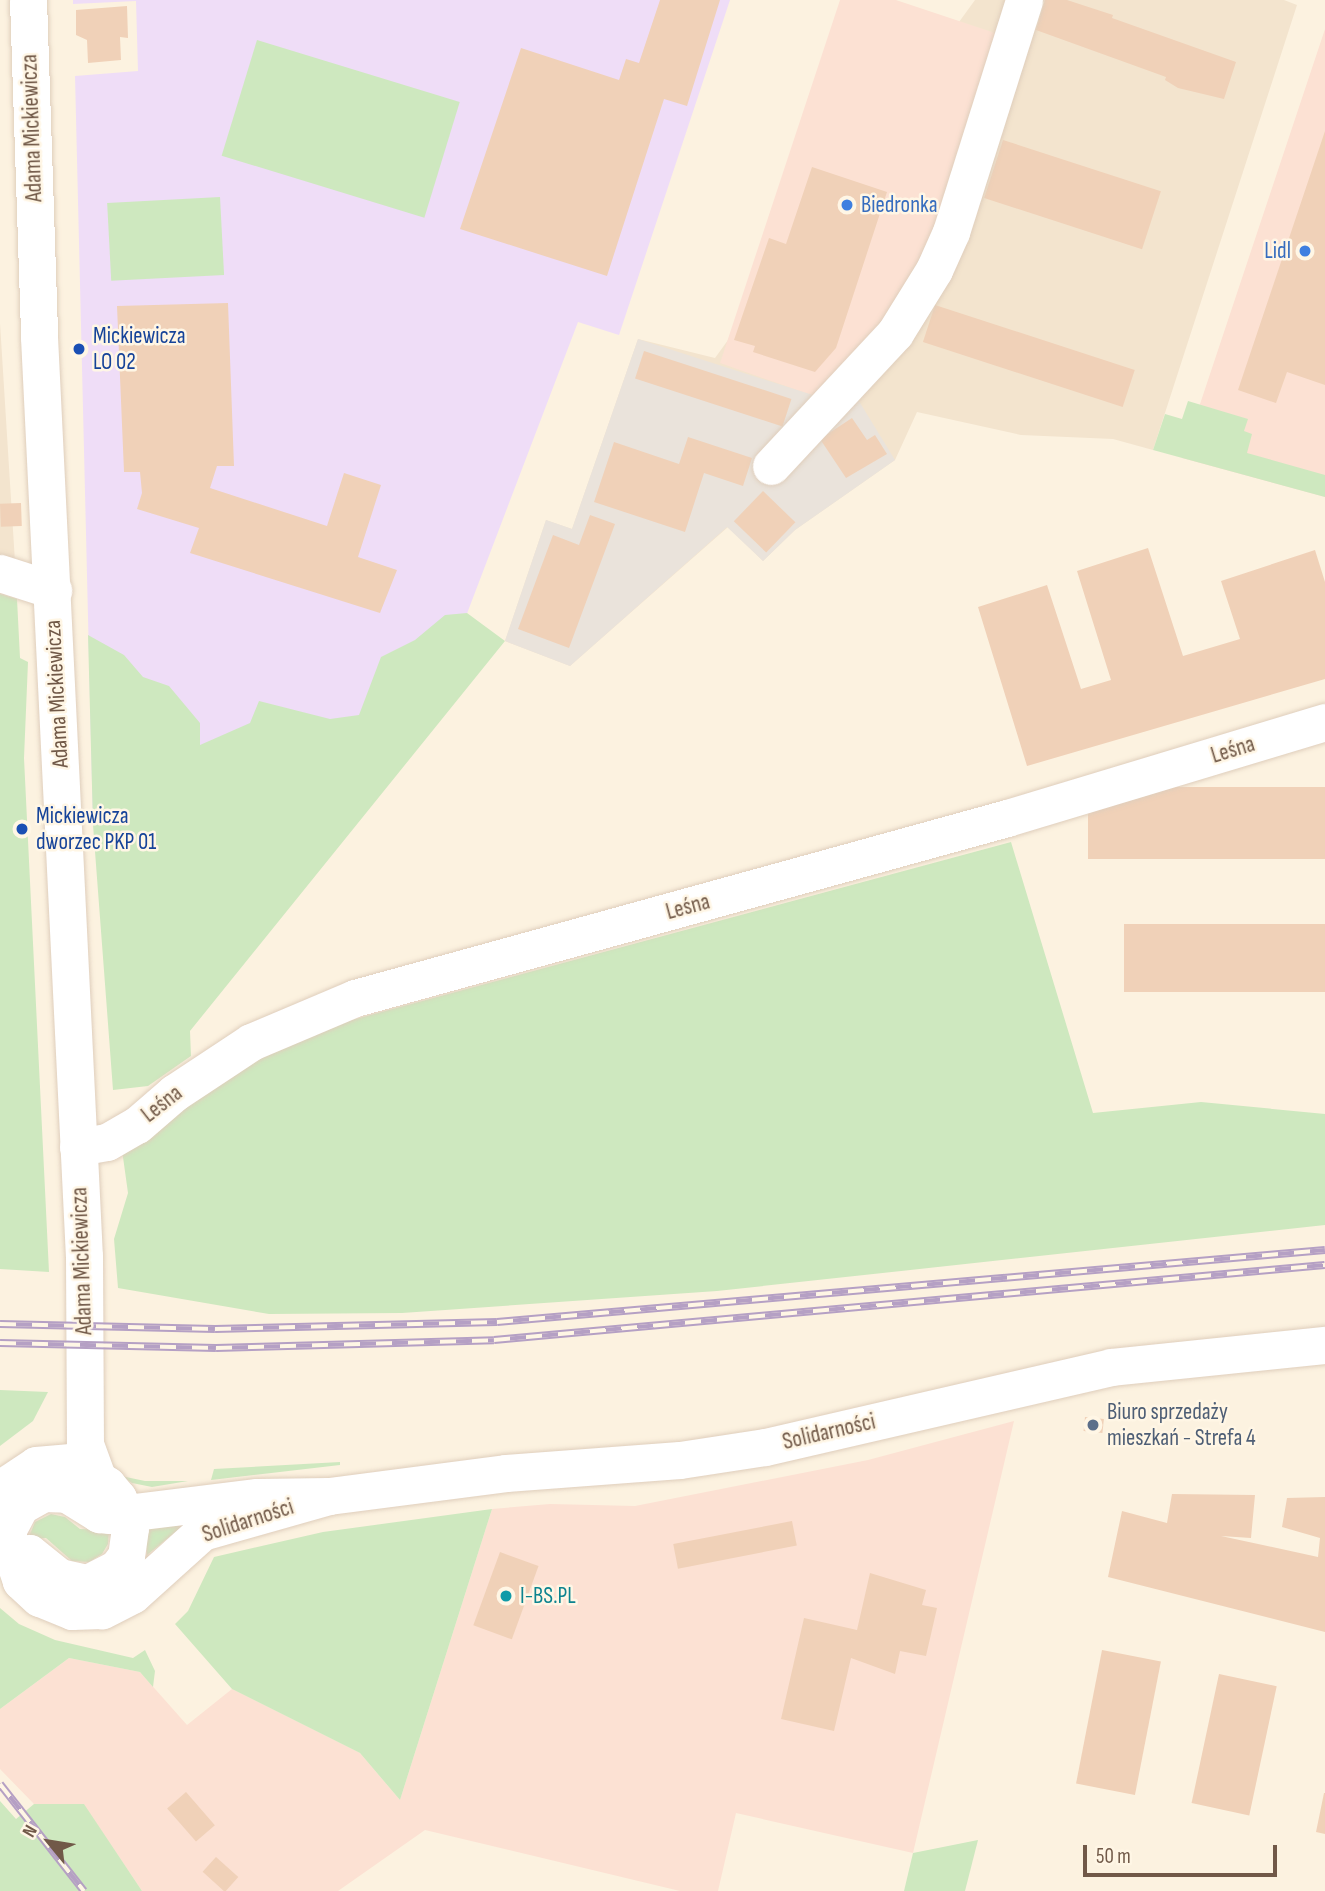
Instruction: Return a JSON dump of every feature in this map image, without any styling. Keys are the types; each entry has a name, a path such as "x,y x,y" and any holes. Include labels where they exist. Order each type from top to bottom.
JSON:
{"street":[{"name":"Adama Mickiewicza","path":"28,0 16,89 53,590 84,1256 85,1444 96,1475"},
{"path":"771,466 895,333 934,270 951,232 1024,0"},
{"path":"0,573 53,590"},
{"name":"Leśna","path":"78,1147 107,1142 137,1125 174,1093 251,1042 355,998 997,821 1325,722"},
{"name":"Solidarności","path":"11,1504 55,1492 99,1514 126,1514 257,1497 330,1496 506,1473 725,1454 1111,1367 1325,1345"},
{"name":"Adama Mickiewicza","path":"49,1462 83,1388"},
{"path":"49,1462 71,1462 96,1475 118,1498 130,1528 126,1556 104,1578 71,1583 29,1553 5,1556 11,1504 49,1462"},
{"name":"Solidarności","path":"5,1556 26,1588 64,1609 102,1610 141,1586 202,1532 330,1496"}],"shaded area":[{"path":"73,0 730,0 619,335 578,322 463,624 326,827 93,825 75,76 138,71 136,1 73,4"},
{"path":"840,0 896,0 1001,35 934,248 875,344 820,398 720,363"},
{"path":"975,0 1284,0 1297,5 1153,450 1113,439 1021,435 917,412 895,460 795,530 763,561 728,527 570,666 505,641 546,520 572,529 638,339 715,358"},
{"path":"1325,29 1325,497 1182,458"},
{"path":"0,323 17,594 17,599 0,594"},
{"path":"638,339 819,397 843,375 895,460 795,530 763,561 727,527 570,666 505,641 546,520 572,529"},
{"path":"1014,1421 913,1853 736,1813 718,1891 680,1891 425,1830 338,1891 142,1891 84,1805 34,1804 0,1769 0,1709 69,1658 140,1672 187,1725 232,1689 360,1753 400,1800 492,1509 550,1504 635,1506 868,1460"}],"green space":[{"path":"257,40 460,102 424,218 222,156"},
{"path":"220,197 224,275 111,281 107,203"},
{"path":"1188,401 1248,419 1244,431 1252,434 1247,453 1325,475 1325,497 1153,450 1165,414 1182,419"},
{"path":"0,594 17,599 20,658 28,662 24,758 49,1272 0,1269"},
{"path":"467,613 505,641 190,1031 191,1056 148,1086 113,1090 93,825 88,635 124,655 143,677 169,686 200,723 200,745 250,723 259,701 330,719 359,715 381,657 415,640 445,615"},
{"path":"1011,842 1093,1113 1201,1102 1325,1114 1325,1225 717,1291 402,1313 269,1314 118,1288 114,1239 128,1193 122,1150 233,1070 311,1031"},
{"path":"0,1390 48,1392 33,1421 0,1446"},
{"path":"340,1462 340,1465 211,1480 214,1469"},
{"path":"121,1476 145,1481 188,1481 152,1487 132,1483"},
{"path":"492,1509 400,1800 360,1753 232,1689 175,1624 188,1611 214,1557 323,1532"},
{"path":"51,1514 65,1517 80,1529 109,1530 108,1544 102,1554 89,1562 72,1561 46,1538 28,1539 35,1522"},
{"path":"145,1521 189,1521 147,1555"},
{"path":"0,1608 19,1624 55,1640 133,1658 145,1650 155,1671 153,1687 140,1672 69,1658 0,1709"},
{"path":"0,1801 16,1819 34,1804 84,1804 142,1891 0,1891"},
{"path":"978,1840 965,1891 904,1891 913,1853"}],"building":[{"path":"660,0 720,0 687,106 664,99 607,276 460,229 521,48 619,80 626,59 639,63"},
{"path":"1045,0 1067,0 1236,62 1224,99 1178,88 1165,80 1166,77 1036,30"},
{"path":"127,6 128,38 120,37 121,60 88,63 87,40 76,35 76,10"},
{"name":"Lidl","path":"1325,131 1325,385 1287,372 1276,403 1238,390"},
{"path":"1003,140 1161,191 1142,249 984,198"},
{"path":"812,167 887,192 836,348 815,372 753,352 755,346 734,340 769,238 786,244"},
{"path":"228,303 234,466 217,466 210,488 327,526 344,473 381,485 358,557 397,570 380,613 190,553 199,528 137,509 142,493 140,472 124,472 117,306"},
{"path":"935,305 1135,370 1123,407 923,342"},
{"path":"644,351 791,399 782,426 635,379"},
{"path":"852,418 867,440 875,435 887,454 846,478 820,439"},
{"path":"688,437 752,458 743,486 704,473 685,532 594,502 614,442 679,464"},
{"path":"763,491 795,522 766,552 734,521"},
{"path":"21,503 22,526 1,527 0,504"},
{"path":"590,515 615,524 569,648 518,629 553,535 579,545"},
{"path":"1148,548 1183,656 1240,639 1221,581 1315,550 1325,582 1325,679 1027,766 978,607 1047,585 1081,689 1111,680 1077,571"},
{"path":"1088,787 1325,787 1325,859 1088,859"},
{"path":"1124,924 1325,924 1325,992 1124,992"},
{"path":"1085,1417 1104,1419 1102,1433 1084,1431"},
{"path":"1172,1494 1255,1495 1251,1538 1221,1536 1318,1557 1320,1538 1282,1527 1287,1498 1325,1497 1325,1632 1108,1577 1122,1511 1167,1523"},
{"path":"792,1521 797,1546 678,1569 673,1544"},
{"name":"I-BS.PL","path":"500,1552 539,1566 512,1639 473,1625"},
{"path":"870,1573 926,1590 922,1605 937,1608 926,1656 900,1651 895,1674 851,1658 834,1731 781,1719 804,1618 857,1630"},
{"path":"1102,1650 1161,1661 1135,1795 1076,1784"},
{"path":"1219,1674 1277,1686 1249,1815 1192,1803"},
{"path":"186,1792 215,1825 196,1842 167,1808"},
{"path":"1325,1793 1325,1834 1316,1832"},
{"path":"216,1857 238,1877 224,1891 203,1872"}],"railway":[{"path":"0,1324 215,1329 497,1322 1325,1250"},
{"path":"0,1343 216,1348 494,1340 1325,1265"},
{"path":"0,1784 84,1891"}],"place":[{"name":"Biedronka","path":"847,205"},
{"name":"Lidl","path":"1305,251"},
{"name":"Mickiewicza LO 02","path":"79,349"},
{"name":"Mickiewicza dworzec PKP 01","path":"22,829"},
{"name":"Biuro sprzedaży mieszkań - Strefa 4","path":"1093,1425"},
{"name":"I-BS.PL","path":"506,1596"}]}
